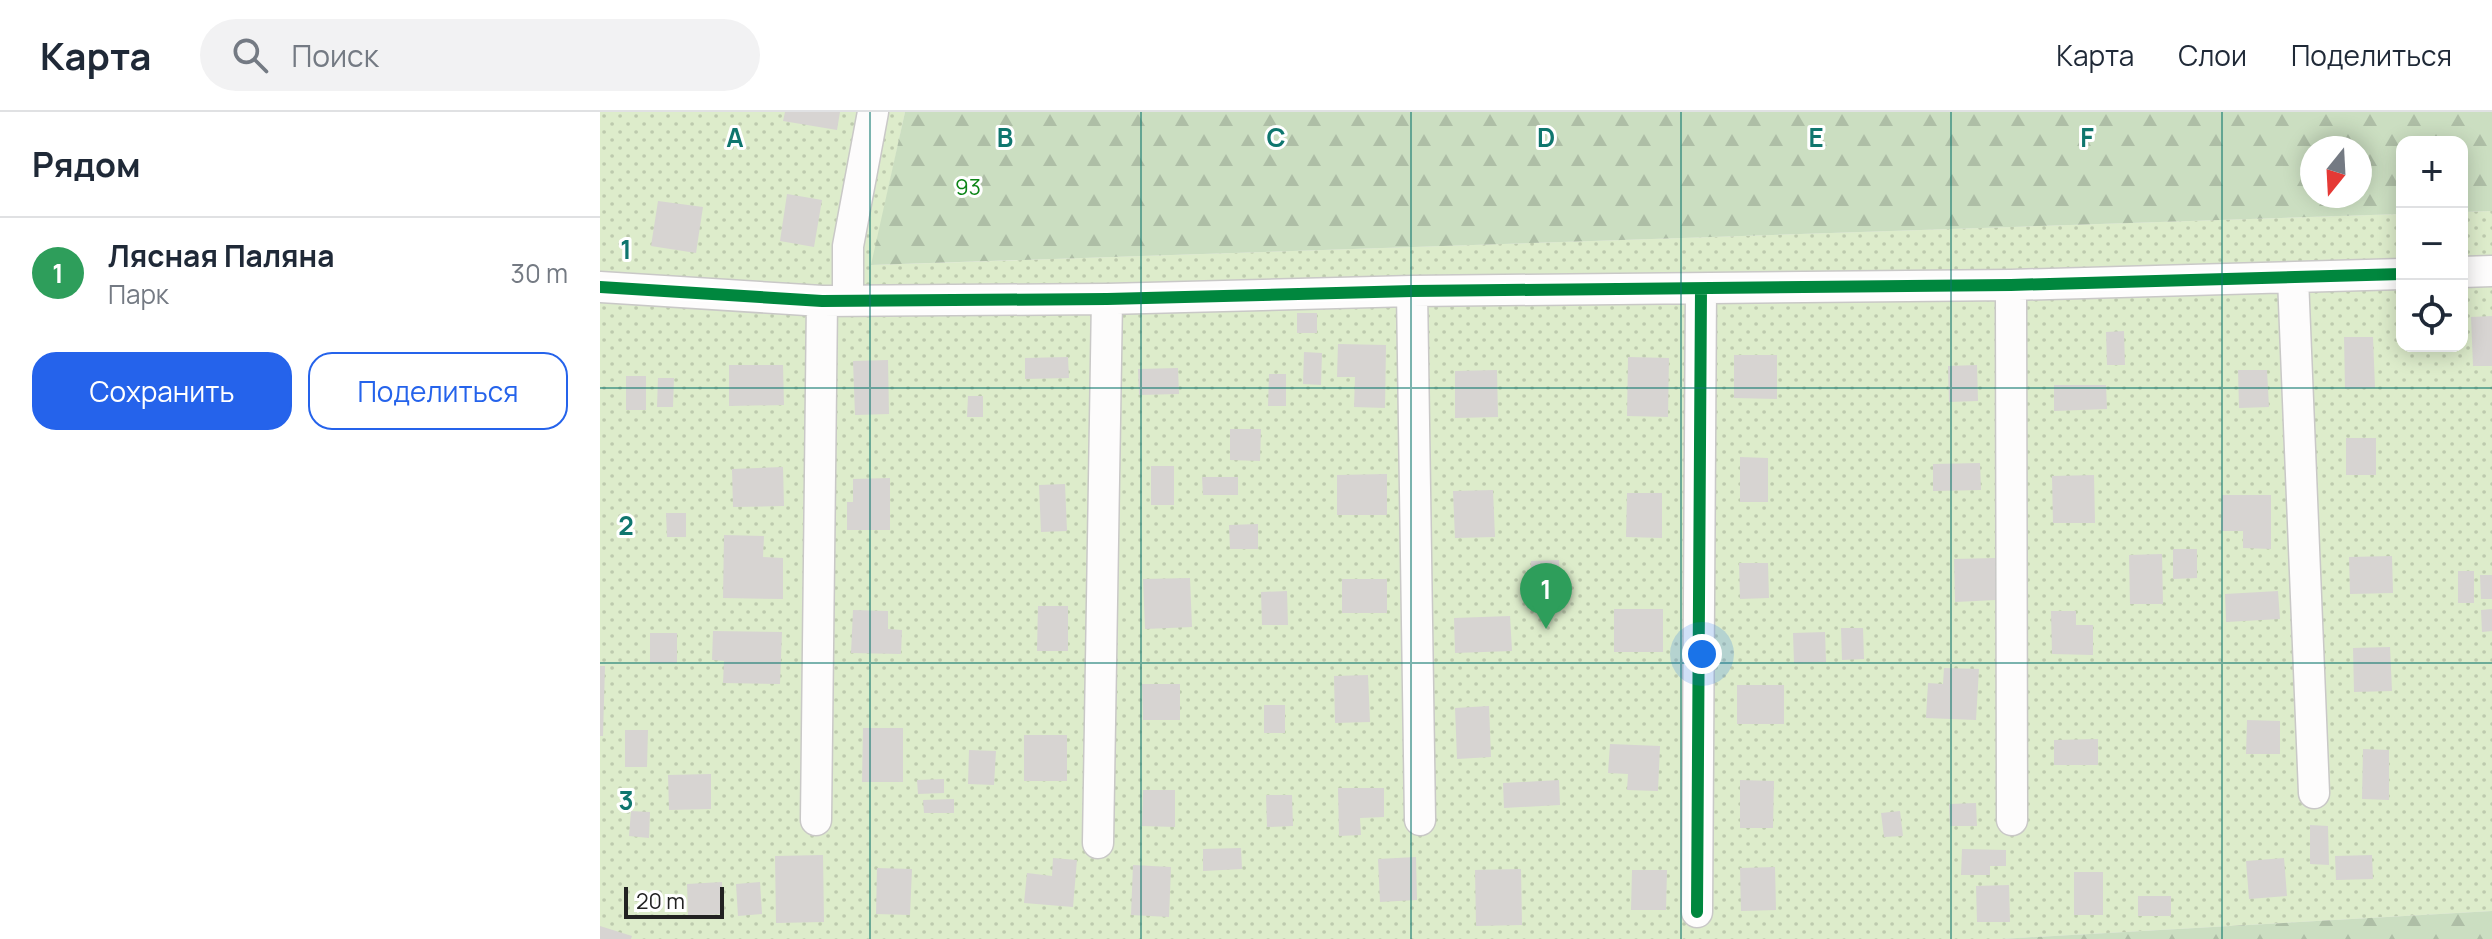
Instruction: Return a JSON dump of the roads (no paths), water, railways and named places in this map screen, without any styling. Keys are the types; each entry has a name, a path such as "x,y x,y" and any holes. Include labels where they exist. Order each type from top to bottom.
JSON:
{"street":[{"path":"816,820 835,301 873,112"},
{"path":"2468,272 2492,271"},
{"path":"600,287 835,301 2011,285 2396,274"},
{"path":"2293,278 2314,793"},
{"path":"2011,285 2012,820"},
{"path":"1697,912 1701,289"},
{"path":"1412,291 1420,820"},
{"path":"1098,843 1107,299"}],"place":[{"name":"Лясная Паляна","path":"1546,629"}],"park label":[{"name":"93","path":"968,187"}]}
